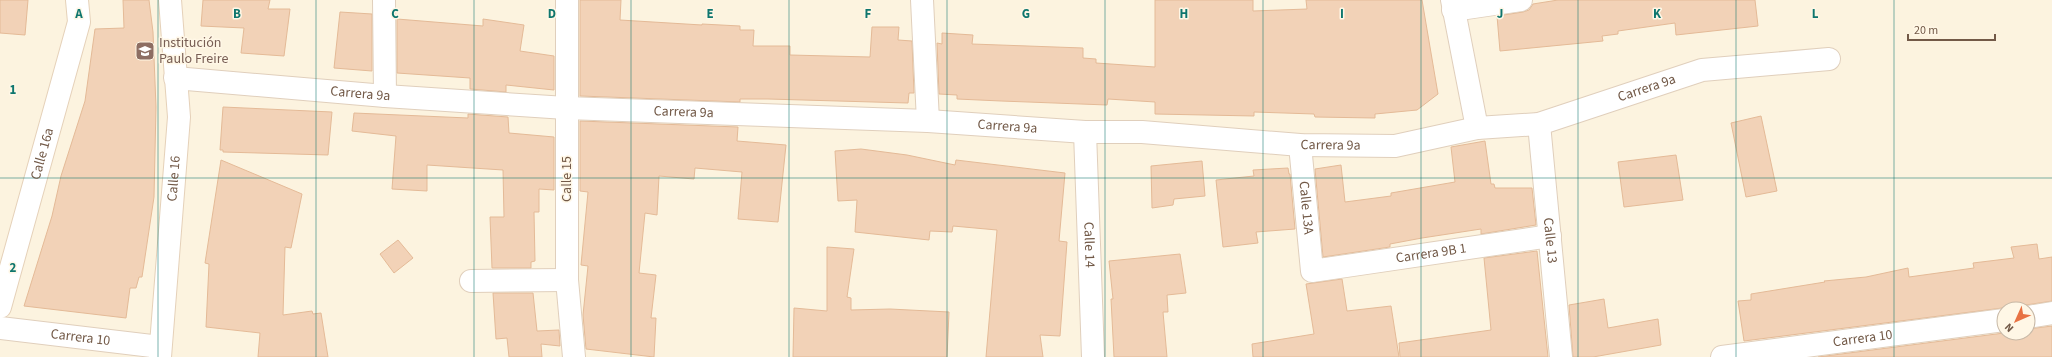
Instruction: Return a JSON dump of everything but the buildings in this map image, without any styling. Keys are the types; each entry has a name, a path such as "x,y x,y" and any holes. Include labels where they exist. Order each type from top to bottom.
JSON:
{"street":[{"name":"Calle 16a","path":"0,307 79,22 77,0"},
{"name":"Calle 16","path":"160,352 179,117 170,0"},
{"path":"384,0 385,96"},
{"name":"Calle 15","path":"567,0 566,108 568,280 574,357"},
{"path":"922,0 928,121"},
{"path":"1477,128 1452,5 1521,0"},
{"name":"Carrera 9a","path":"175,78 385,96 566,108 928,121 1085,132 1142,132 1300,145 1395,146 1477,128 1539,124 1702,70 1829,59"},
{"name":"Calle 13","path":"1539,124 1561,357"},
{"name":"Calle 14","path":"1085,132 1093,357"},
{"name":"Calle 13A","path":"1300,145 1312,271"},
{"name":"Carrera 9B 1","path":"1312,271 1550,236"},
{"path":"471,281 568,280"},
{"path":"2036,315 2052,313"},
{"name":"Carrera 10","path":"1722,357 1996,321"},
{"name":"Carrera 10","path":"0,328 160,352"}],"place":[{"name":"Institución Paulo Freire","path":"145,51"}]}
